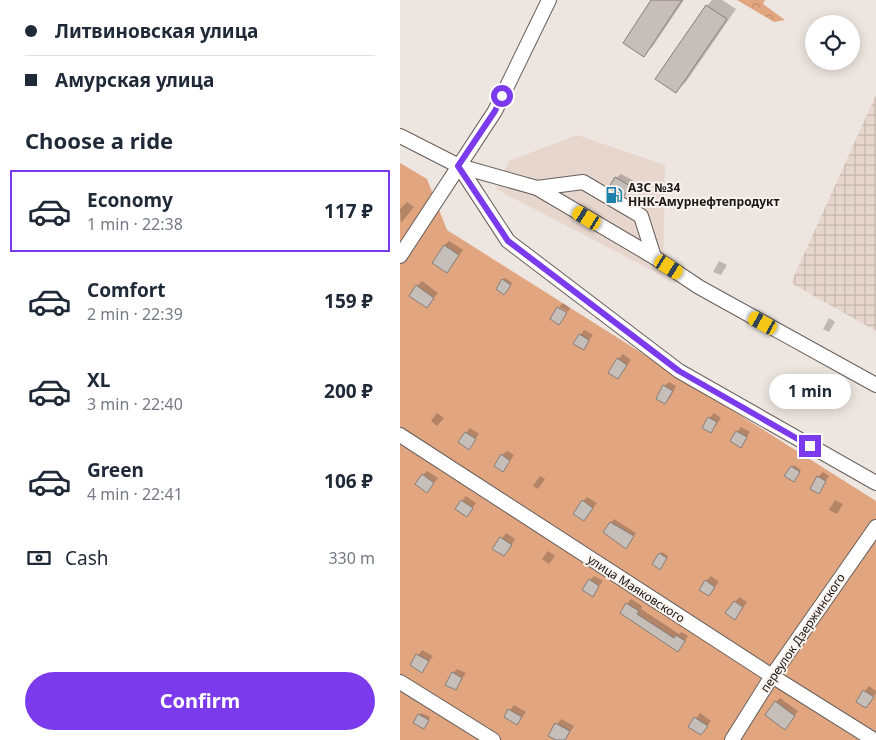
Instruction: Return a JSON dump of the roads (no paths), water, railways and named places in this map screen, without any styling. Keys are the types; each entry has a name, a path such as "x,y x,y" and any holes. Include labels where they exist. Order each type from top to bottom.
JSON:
{"street":[{"path":"400,256 495,111 549,0"},
{"path":"400,136 458,166 537,188 654,257 699,287 876,385"},
{"path":"458,166 508,241 663,359 679,371 876,483"},
{"path":"537,188 583,182 641,216 654,257"},
{"name":"улица Маяковского","path":"400,435 874,740"},
{"name":"переулок Дзержинского","path":"732,740 772,676 876,527"},
{"path":"400,682 493,740"}],"place":[{"name":"АЗС №34 ННК-Амурнефтепродукт","path":"614,195"}]}
